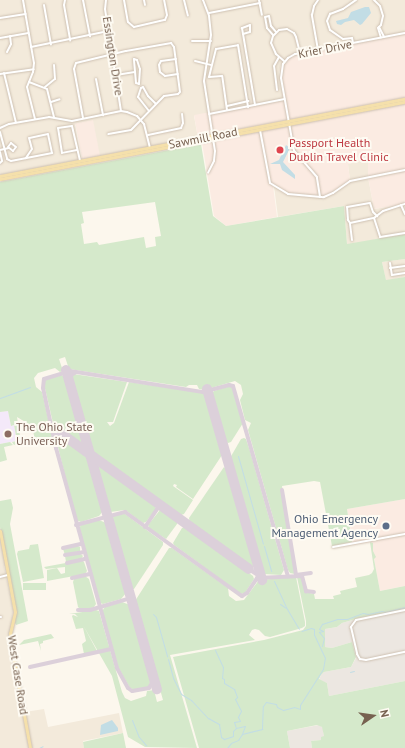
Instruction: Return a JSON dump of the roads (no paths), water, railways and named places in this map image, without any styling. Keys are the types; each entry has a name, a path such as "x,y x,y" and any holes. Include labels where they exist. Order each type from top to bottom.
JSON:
{"main road":[{"name":"Sawmill Road","path":"0,178 405,101"},
{"name":"Sawmill Road","path":"213,137 260,130 289,123"},
{"name":"West Case Road","path":"0,531 15,614 10,640 30,748"}],"street":[{"path":"24,0 34,69 27,90 35,120"},
{"path":"65,0 64,5 70,40"},
{"path":"83,0 90,36"},
{"name":"Essington Drive","path":"106,0 105,9 121,111"},
{"path":"124,0 131,26 136,27 161,22 166,19 164,0"},
{"path":"144,0 145,5"},
{"path":"184,0 188,16"},
{"path":"203,0 209,13 211,41 204,80 215,157 208,173"},
{"path":"318,0 314,6 312,15 318,50"},
{"path":"353,43 352,38 343,39 330,30 327,21 330,14 343,9 356,0"},
{"path":"374,0 380,6 383,16 378,28 383,38"},
{"path":"209,13 259,2 262,15"},
{"path":"44,5 50,44"},
{"path":"0,18 26,14"},
{"path":"273,35 267,28 265,17 269,16 271,26 276,32"},
{"path":"243,34 250,32 250,25 242,27 243,34 254,105"},
{"path":"285,62 279,57 271,46 273,35 276,32 285,29 292,32 296,37 300,54"},
{"path":"31,47 109,31"},
{"path":"0,38 29,33"},
{"name":"Krier Drive","path":"320,198 317,176 295,153 280,74 285,62 292,56 300,54 405,33"},
{"path":"7,52 10,45 10,36"},
{"path":"192,41 211,41"},
{"path":"83,118 75,65 80,62 171,43 176,59 180,92 178,94 165,96 130,130 108,134"},
{"path":"227,110 222,76 209,77 215,49 238,45 249,106"},
{"path":"277,90 274,66 279,57"},
{"path":"136,59 141,73 139,84 137,83 135,72 133,61 136,59"},
{"path":"176,59 162,62 159,65 160,72 165,76 178,74"},
{"path":"195,61 211,65"},
{"path":"45,87 56,78 54,65"},
{"path":"0,74 34,69"},
{"path":"116,75 135,72"},
{"path":"4,73 16,123"},
{"path":"96,79 103,115"},
{"path":"29,82 45,87"},
{"path":"45,87 51,102 54,117"},
{"path":"149,111 138,97 141,87 156,104"},
{"path":"51,102 60,99"},
{"path":"209,114 285,99"},
{"path":"226,106 248,102"},
{"path":"0,128 16,123 54,117 67,120 121,111 132,113 140,119 146,127 150,150"},
{"path":"148,135 181,128 183,123 182,114"},
{"path":"77,150 62,153 58,128 72,126 80,163"},
{"path":"260,130 272,185 288,194 320,198 331,194 350,180 405,170"},
{"path":"0,132 9,161 26,158 52,153 48,134 29,138 32,149 26,158"},
{"path":"0,163 2,161 0,151 9,148"},
{"path":"352,240 350,223 348,220 348,206 369,202 376,217 379,236 405,233"},
{"path":"350,223 376,217 383,211 405,204"},
{"path":"401,205 405,214"},
{"path":"390,263 392,275 405,273"},
{"path":"390,268 405,266"},
{"path":"333,547 405,534"},
{"path":"0,577 8,575"},
{"path":"405,610 355,621 352,627 357,654 362,660 405,652"}],"water":[{"path":"369,7 371,13 362,24 360,25 354,20 345,22 341,25 337,24 336,21 348,18 351,12"},
{"path":"286,145 290,148 283,162 295,175 295,179 282,170 280,164 270,164 279,160"},
{"path":"112,720 118,728 118,731 100,735 101,725"}],"waterway":[{"path":"0,398 30,387"},
{"path":"238,456 263,544"},
{"path":"264,546 271,571"},
{"path":"274,581 287,609 299,629"},
{"path":"280,604 286,608"},
{"path":"322,646 324,638 319,632 323,631 319,629 322,624 337,619 347,619 363,613 368,614 382,611 385,612 405,607"},
{"path":"153,614 156,617 167,656"},
{"path":"227,748 231,743 238,740 242,734 262,729 263,706 266,702 276,704 277,707 283,710 294,707 300,709 300,705 323,669 325,658 314,634 314,629 311,628 301,631"},
{"path":"215,650 223,667 222,678 224,679 224,683 234,689 237,697 235,699 241,711 238,717 240,721 234,722 236,728"},
{"path":"168,659 173,678 181,694 191,700 208,718 219,724 221,737 224,739 233,736 233,731 236,728 245,726 242,734"},
{"path":"350,672 354,671"},
{"path":"132,720 139,737 146,745"},
{"path":"39,748 43,746"}],"place":[{"name":"Passport Health Dublin Travel Clinic","path":"280,150"},
{"name":"The Ohio State University","path":"8,434"},
{"name":"Ohio Emergency Management Agency","path":"386,526"}]}
